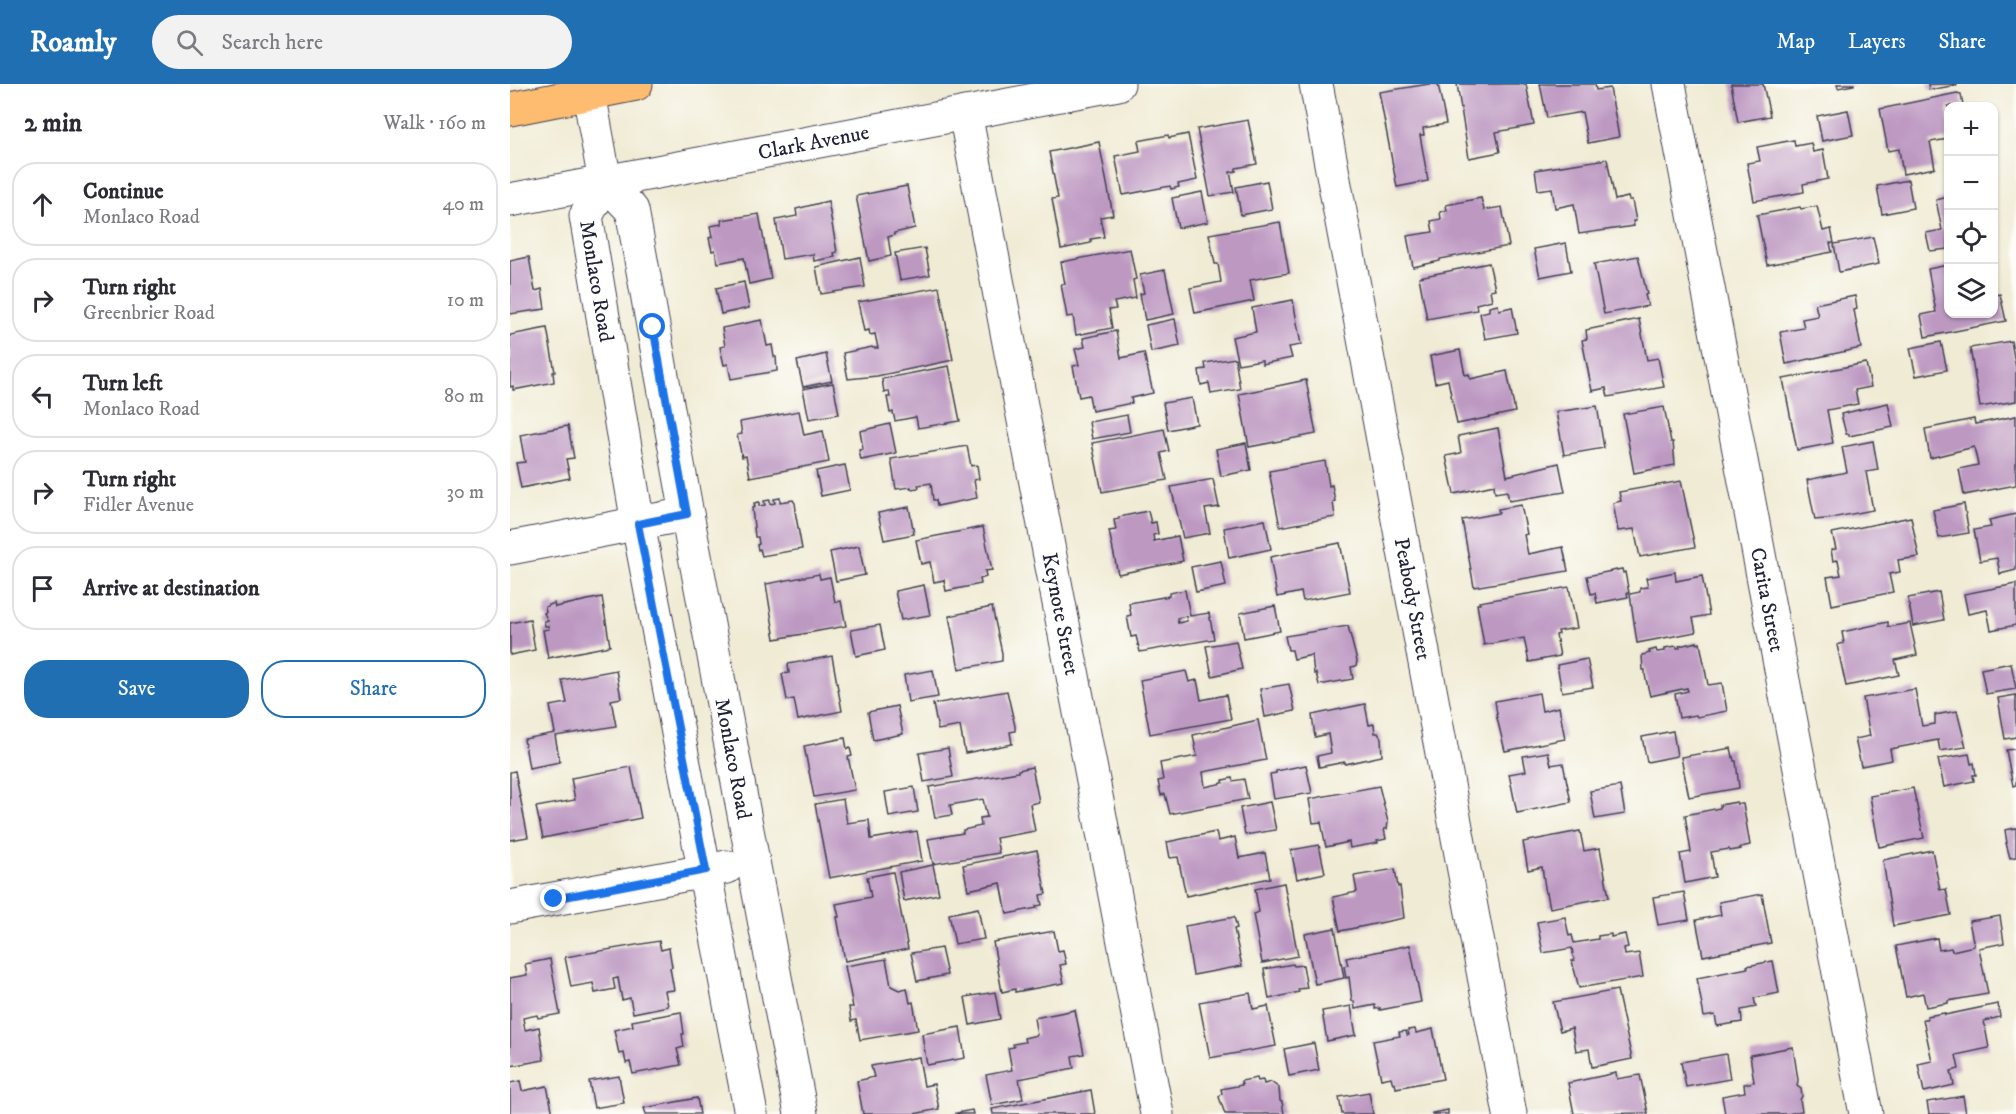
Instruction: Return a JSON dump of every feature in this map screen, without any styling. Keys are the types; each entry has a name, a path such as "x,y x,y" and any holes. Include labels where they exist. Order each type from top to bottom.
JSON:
{"main road":[{"path":"510,109 636,84"}],"street":[{"name":"Clark Avenue","path":"510,200 1118,84"},
{"name":"Peabody Street","path":"1316,84 1510,1114"},
{"name":"Carita Street","path":"1669,84 1866,1114"},
{"path":"589,93 605,182"},
{"name":"Keynote Street","path":"965,113 1157,1114"},
{"name":"Monlaco Road","path":"752,1114 638,524 586,216 605,182 632,210 687,514 801,1114"},
{"path":"510,548 687,514"},
{"path":"510,907 753,863"}],"building":[{"path":"1438,84 1446,124 1423,128 1424,135 1420,135 1428,181 1397,187 1379,92"},
{"path":"1457,84 1526,84 1534,125 1496,132 1500,152 1469,158"},
{"path":"1540,84 1595,84 1596,90 1610,88 1619,137 1588,143 1582,112 1547,118"},
{"path":"1731,84 1763,84 1770,116 1738,122"},
{"path":"1837,84 1854,84 1854,85 1838,88"},
{"path":"1928,84 1957,84 1957,85 1929,90"},
{"path":"1957,93 1961,94 1962,102 1944,102 1944,140 1930,142 1935,168 1903,174 1899,149 1888,151 1880,109"},
{"path":"1848,110 1853,135 1822,141 1817,116"},
{"path":"1248,120 1257,164 1236,168 1236,171 1230,172 1234,192 1210,196 1197,129"},
{"path":"1188,134 1197,180 1178,184 1179,187 1171,189 1170,186 1123,195 1115,156 1140,151 1138,141"},
{"path":"1794,140 1795,146 1811,143 1813,152 1823,150 1828,179 1803,184 1804,192 1754,201 1747,163 1760,161 1757,147"},
{"path":"1099,142 1113,215 1100,217 1104,237 1091,239 1091,243 1061,249 1052,199 1058,198 1049,152"},
{"path":"1607,159 1615,200 1628,197 1632,200 1636,221 1633,221 1634,226 1579,234 1574,204 1555,208 1552,188 1538,190 1535,170"},
{"path":"1908,180 1913,208 1882,214 1877,186"},
{"path":"1267,181 1272,209 1241,215 1236,187"},
{"path":"907,186 915,228 894,233 888,237 891,256 869,261 856,196"},
{"path":"1202,192 1208,222 1178,228 1172,198"},
{"path":"1481,198 1484,210 1502,207 1509,246 1440,259 1440,261 1413,267 1407,236 1433,232 1431,221 1441,219 1440,212 1447,210 1446,205"},
{"path":"1944,198 1944,249 1930,251 1926,233 1942,230 1936,200"},
{"path":"828,201 837,252 834,253 835,257 814,261 813,254 782,259 776,220 797,216 796,209"},
{"path":"1817,206 1823,231 1831,229 1834,243 1830,243 1832,252 1767,265 1757,215"},
{"path":"759,214 771,279 749,284 744,258 718,263 709,238 712,237 710,226 722,224 721,220"},
{"path":"1280,222 1289,273 1250,280 1254,301 1195,313 1190,288 1221,282 1209,234"},
{"path":"1873,237 1879,264 1839,272 1834,244"},
{"path":"1566,243 1571,271 1540,277 1534,249"},
{"path":"925,248 930,275 900,280 895,253"},
{"path":"1130,249 1136,279 1133,280 1136,298 1114,302 1116,309 1109,310 1112,328 1076,335 1073,316 1067,317 1061,284 1065,284 1061,262"},
{"path":"1638,256 1648,306 1604,314 1594,264"},
{"path":"529,257 535,291 542,289 545,309 510,314 510,261"},
{"path":"860,257 865,287 821,294 816,267"},
{"path":"1489,263 1495,289 1490,290 1492,300 1476,304 1477,310 1427,319 1419,277"},
{"path":"1944,266 1944,318 1998,318 1998,294 2000,294 2006,321 1925,337 1921,315 1936,312 1928,269"},
{"path":"1165,270 1174,314 1145,320 1140,294 1144,293 1140,275"},
{"path":"744,282 749,308 721,314 716,288"},
{"path":"939,287 953,360 877,376 848,379 843,353 872,347 878,348 875,334 870,335 869,330 864,331 858,302"},
{"path":"1855,296 1857,309 1854,310 1861,348 1786,364 1780,332 1804,328 1802,319 1818,316 1815,304"},
{"path":"1293,300 1301,345 1289,347 1292,358 1262,364 1262,360 1238,364 1232,337 1256,332 1252,308"},
{"path":"1498,305 1499,310 1512,307 1517,333 1485,339 1480,313 1489,311 1489,307"},
{"path":"1175,319 1180,346 1151,352 1146,325"},
{"path":"1639,319 1647,360 1658,358 1664,387 1608,397 1606,388 1592,391 1582,340 1587,339 1586,330"},
{"path":"762,320 767,346 772,345 774,357 776,357 777,371 731,379 728,364 724,365 720,347 725,346 722,328"},
{"path":"547,328 555,372 553,372 554,382 513,390 513,386 510,387 510,335"},
{"path":"1116,331 1121,358 1144,353 1153,393 1131,398 1132,403 1092,411 1089,395 1079,397 1073,366 1079,365 1075,349 1085,347 1083,338"},
{"path":"2011,341 2016,368 2016,401 1980,407 1970,348"},
{"path":"1941,342 1947,370 1916,376 1910,348"},
{"path":"1460,350 1465,375 1469,374 1470,379 1507,371 1515,412 1457,424 1448,380 1435,383 1430,356"},
{"path":"826,354 832,381 803,387 797,361"},
{"path":"1235,358 1240,389 1211,394 1209,383 1201,385 1199,370 1206,369 1205,363"},
{"path":"1866,363 1871,387 1855,390 1858,404 1827,410 1833,443 1797,450 1783,379"},
{"path":"949,366 960,421 918,428 916,417 895,421 893,412 890,413 887,397 890,397 889,391 884,392 882,379"},
{"path":"1306,380 1316,434 1249,447 1239,394"},
{"path":"833,383 839,414 809,419 803,389"},
{"path":"1192,398 1197,424 1168,430 1163,403"},
{"path":"1888,403 1893,427 1849,436 1846,434 1841,414"},
{"path":"1597,406 1604,448 1564,455 1556,412"},
{"path":"1664,407 1671,442 1673,442 1675,465 1634,473 1623,414"},
{"path":"799,411 804,435 823,431 829,462 750,477 746,456 742,457 737,435 742,434 740,422"},
{"path":"1127,415 1130,432 1092,439 1089,422"},
{"path":"2016,416 2016,485 1964,495 1959,469 1978,465 1974,447 1930,458 1925,429 1974,419 1975,424"},
{"path":"890,424 896,453 861,460 859,450 863,449 860,431"},
{"path":"568,426 574,458 566,459 570,478 521,488 516,463 525,462 520,435"},
{"path":"1498,428 1507,476 1559,463 1565,492 1509,501 1507,491 1495,493 1494,485 1454,494 1446,456 1461,453 1458,436"},
{"path":"1164,429 1169,451 1161,453 1167,480 1102,492 1092,443"},
{"path":"1873,441 1878,470 1866,472 1873,510 1815,520 1807,480 1847,472 1842,447"},
{"path":"1246,443 1251,470 1221,476 1216,449"},
{"path":"967,446 971,466 977,465 979,479 974,480 977,498 937,506 936,500 933,500 931,483 918,485 919,488 896,489 891,459"},
{"path":"1325,461 1329,486 1332,485 1335,501 1333,502 1335,517 1280,527 1269,471"},
{"path":"845,465 850,490 821,496 816,471"},
{"path":"1213,479 1219,507 1205,509 1210,533 1183,538 1171,487"},
{"path":"1681,481 1695,547 1640,557 1634,529 1618,531 1613,503 1621,501 1619,492"},
{"path":"780,498 780,502 793,500 795,503 802,549 762,556 760,549 758,550 758,537 755,537 752,508 755,507 754,503 759,502 759,506 765,505 764,501 770,500 770,504 775,503 774,499"},
{"path":"1964,504 1969,533 1939,538 1933,510"},
{"path":"1521,505 1527,534 1524,535 1528,554 1563,547 1568,571 1474,587 1462,520 1499,513 1498,509"},
{"path":"909,507 914,534 884,540 878,513"},
{"path":"1148,511 1151,523 1156,522 1158,534 1153,535 1154,541 1178,536 1183,561 1118,574 1109,531 1116,530 1114,520"},
{"path":"2016,514 2016,570 2000,574 1997,558 1980,561 1974,530 1991,527 1989,520"},
{"path":"1911,517 1919,557 1898,560 1900,572 1889,574 1893,592 1832,605 1827,577 1841,575 1838,560 1833,561 1831,550 1836,549 1832,533"},
{"path":"1265,520 1271,549 1229,558 1224,528"},
{"path":"983,527 992,570 985,571 986,577 980,579 981,584 946,591 944,580 934,582 930,562 921,564 916,540"},
{"path":"1340,543 1350,592 1303,601 1301,592 1277,597 1270,557"},
{"path":"859,546 865,575 836,581 830,552"},
{"path":"1221,561 1226,586 1196,592 1191,567"},
{"path":"1622,569 1623,573 1625,572 1628,597 1597,603 1595,593 1591,594 1587,576"},
{"path":"1675,572 1676,581 1702,576 1709,615 1693,618 1696,632 1637,643 1630,594 1640,592 1640,588 1648,587 1646,578"},
{"path":"819,574 820,579 830,577 835,602 841,601 846,626 775,639 766,584"},
{"path":"2016,584 2016,625 1991,630 1987,610 1968,614 1964,594"},
{"path":"924,585 930,615 901,620 895,591"},
{"path":"1569,587 1577,628 1558,631 1559,634 1556,635 1560,656 1529,662 1524,638 1484,645 1477,604 1480,604 1479,602"},
{"path":"1185,590 1190,616 1209,613 1214,639 1140,652 1136,636 1131,637 1127,616 1131,615 1129,603 1169,596 1169,593","holes":["1186,616 1187,621 1178,623 1177,618"]},
{"path":"1939,592 1944,620 1913,626 1908,598"},
{"path":"602,597 610,646 548,658 543,630 549,629 545,626 544,621 548,621 544,613 546,612 545,607 554,603 555,607"},
{"path":"1275,606 1280,631 1244,638 1240,613"},
{"path":"992,607 1002,661 959,669 949,616"},
{"path":"530,619 535,650 510,655 510,623"},
{"path":"1888,622 1888,627 1910,623 1917,655 1895,660 1899,675 1846,686 1837,645 1844,643 1842,632"},
{"path":"880,625 885,650 856,656 851,630"},
{"path":"1348,626 1357,661 1356,666 1351,667 1353,679 1319,685 1316,673 1314,674 1312,655 1294,659 1292,650 1288,650 1285,636"},
{"path":"1236,641 1242,669 1212,676 1206,646"},
{"path":"1697,642 1697,644 1700,643 1708,685 1722,683 1727,711 1679,718 1675,694 1688,691 1687,688 1650,696 1645,670 1643,670 1642,655 1656,649 1657,652 1665,651 1665,648 1676,646 1680,648 1679,646"},
{"path":"832,656 842,711 798,720 794,699 787,700 782,674 789,673 788,664"},
{"path":"1587,659 1593,687 1562,692 1557,665"},
{"path":"2011,663 2016,689 1986,694 1981,669"},
{"path":"616,670 621,698 611,700 616,726 555,736 560,762 529,768 524,739 555,733 550,706 567,703 562,680"},
{"path":"933,670 938,697 908,702 904,675"},
{"path":"1186,671 1189,682 1197,680 1201,700 1226,695 1231,719 1150,734 1140,680"},
{"path":"1289,684 1295,711 1265,717 1260,689"},
{"path":"1915,689 1922,726 1935,724 1935,715 1957,711 1966,747 1940,751 1938,740 1890,749 1892,760 1861,766 1855,739 1870,736 1863,698"},
{"path":"1007,691 1015,726 1015,731 1010,732 1012,744 965,753 960,726 938,730 933,704"},
{"path":"1539,693 1542,711 1559,707 1565,739 1505,751 1495,701"},
{"path":"2016,695 2016,737 2005,739 1998,698"},
{"path":"1365,704 1369,725 1374,724 1375,733 1378,733 1381,738 1382,756 1319,767 1317,756 1331,753 1328,734 1315,737 1312,715"},
{"path":"897,706 903,734 873,740 868,712"},
{"path":"1258,720 1266,760 1203,772 1205,787 1223,783 1223,780 1232,778 1233,781 1244,779 1248,799 1170,814 1165,794 1161,795 1158,781 1163,780 1160,763 1197,756 1193,735"},
{"path":"1673,731 1677,756 1647,762 1642,737"},
{"path":"845,738 847,749 850,748 852,756 848,757 855,790 814,797 804,746"},
{"path":"948,748 953,777 924,782 919,753"},
{"path":"1731,748 1734,761 1736,761 1739,788 1689,797 1681,757"},
{"path":"2016,749 2016,785 2013,786 2006,750"},
{"path":"1548,752 1551,765 1563,763 1571,802 1517,813 1509,774 1526,771 1523,756"},
{"path":"1969,754 1971,764 1974,763 1976,775 1973,775 1974,781 1944,787 1938,759"},
{"path":"1306,765 1312,793 1274,799 1270,774"},
{"path":"631,767 641,818 543,838 536,807 575,800 571,778"},
{"path":"1032,767 1039,802 1030,804 1035,831 996,838 999,853 933,864 928,839 963,833 963,830 981,826 980,818 987,817 983,799 950,805 952,815 935,818 929,787 1018,772 1018,770"},
{"path":"515,771 528,837 510,840 510,772"},
{"path":"1379,786 1388,822 1387,829 1384,829 1386,839 1377,841 1378,843 1350,848 1349,842 1326,847 1321,822 1313,823 1309,799"},
{"path":"1620,786 1625,814 1595,819 1590,791"},
{"path":"914,787 918,812 889,817 885,792"},
{"path":"1913,788 1924,838 1879,847 1870,796"},
{"path":"843,799 847,823 869,820 871,839 917,831 922,861 829,878 815,804"},
{"path":"1270,802 1276,830 1245,835 1240,808"},
{"path":"1737,802 1737,804 1743,804 1750,845 1730,851 1729,849 1711,852 1715,877 1685,883 1680,854 1691,852 1685,815"},
{"path":"2016,828 2016,857 2010,858 2005,830"},
{"path":"1580,831 1584,851 1600,848 1609,897 1550,908 1542,867 1528,870 1523,842"},
{"path":"1216,832 1218,841 1235,837 1239,858 1265,853 1270,878 1186,896 1178,857 1170,858 1167,842"},
{"path":"1319,845 1325,873 1297,879 1291,850"},
{"path":"1037,850 1046,894 1040,895 1042,905 1036,906 1037,908 1007,914 1001,883 968,890 963,865"},
{"path":"1932,850 1940,890 1946,889 1951,915 1893,926 1883,860"},
{"path":"933,865 939,894 904,901 899,872"},
{"path":"1395,869 1398,887 1400,886 1404,918 1340,931 1333,897 1357,892 1354,876"},
{"path":"893,872 908,949 845,961 836,904 871,897 867,877"},
{"path":"1284,883 1298,956 1262,963 1253,914 1259,912 1255,889"},
{"path":"1684,892 1689,920 1658,925 1653,897"},
{"path":"1762,894 1771,943 1703,956 1696,920 1721,915 1719,902"},
{"path":"978,908 984,939 955,944 949,914"},
{"path":"2000,916 2004,943 1979,948 1988,994 1926,1007 1923,993 1906,997 1896,946 1937,938 1939,950 1951,948 1952,951 1974,946 1969,921"},
{"path":"1234,917 1237,928 1234,929 1242,966 1193,975 1185,926"},
{"path":"1565,917 1569,936 1572,935 1574,943 1598,939 1598,936 1611,934 1611,937 1625,934 1628,947 1624,948 1625,955 1639,953 1643,977 1579,988 1572,961 1574,960 1572,948 1543,953 1537,922"},
{"path":"1335,928 1344,978 1315,984 1305,934"},
{"path":"1054,931 1058,951 1063,950 1066,964 1060,965 1064,983 1015,992 1015,989 1002,992 993,942"},
{"path":"659,941 661,950 669,948 672,967 670,968 674,990 665,991 668,1006 633,1013 630,998 622,1000 618,978 613,979 615,989 595,993 593,983 571,987 565,957"},
{"path":"1410,945 1421,1002 1380,1010 1380,1008 1375,1009 1375,1005 1355,1009 1349,977 1346,978 1344,966 1348,965 1346,958"},
{"path":"941,948 947,975 917,981 911,953"},
{"path":"550,959 560,1014 523,1018 525,1030 539,1027 544,1060 510,1066 510,978 527,975 525,964"},
{"path":"886,959 891,986 899,990 907,988 910,1003 913,1002 918,1030 860,1040 856,1020 851,1021 849,1007 853,1007 845,966"},
{"path":"1773,961 1779,993 1754,998 1756,1007 1741,1010 1742,1022 1717,1026 1715,1015 1704,1017 1697,978"},
{"path":"1293,964 1294,966 1303,965 1307,988 1269,999 1264,969"},
{"path":"1617,990 1632,1059 1592,1067 1589,1049 1576,1051 1572,1028 1560,1031 1553,1002"},
{"path":"995,992 1000,1019 970,1025 965,997"},
{"path":"1250,993 1253,1009 1268,1006 1276,1046 1210,1058 1199,1002"},
{"path":"1998,1004 2000,1017 1984,1021 1989,1048 1956,1055 1959,1069 1951,1071 1954,1085 1924,1092 1918,1064 1932,1061 1923,1019 1927,1019 1927,1016 1945,1013 1945,1015"},
{"path":"1351,1006 1356,1035 1327,1041 1322,1011"},
{"path":"1075,1010 1084,1054 1072,1056 1074,1068 1019,1079 1023,1099 992,1105 986,1075 1012,1070 1008,1048 1014,1047 1013,1044 1025,1042 1024,1038 1037,1035 1034,1018"},
{"path":"681,1012 684,1047 677,1049 681,1065 633,1074 630,1062 626,1063 624,1053 619,1054 614,1030 633,1026 632,1021"},
{"path":"960,1027 965,1058 927,1065 922,1034"},
{"path":"1415,1029 1416,1033 1433,1029 1443,1079 1396,1088 1391,1077 1381,1079 1373,1041 1400,1036 1399,1032 1406,1031 1409,1035 1408,1030"},
{"path":"1314,1043 1319,1070 1289,1076 1284,1049"},
{"path":"1793,1047 1797,1086 1801,1089 1802,1096 1800,1100 1802,1111 1788,1114 1725,1114 1722,1096 1745,1092 1744,1084 1754,1082 1750,1055"},
{"path":"1726,1054 1730,1079 1686,1087 1681,1062"},
{"path":"919,1057 924,1086 934,1084 939,1109 914,1114 863,1114 857,1081 874,1077 871,1066"},
{"path":"1616,1073 1617,1079 1640,1075 1648,1113 1574,1114 1568,1083"},
{"path":"619,1076 624,1103 594,1108 589,1081"},
{"path":"1257,1078 1258,1081 1263,1080 1264,1084 1271,1082 1279,1088 1284,1114 1225,1114 1219,1097 1222,1093 1221,1089 1242,1085 1241,1081"},
{"path":"520,1081 522,1091 547,1086 553,1114 510,1114 510,1083"},
{"path":"1091,1090 1095,1114 993,1114 992,1109"},
{"path":"1369,1092 1373,1114 1342,1114 1339,1097"},
{"path":"1963,1096 1966,1114 1929,1114 1927,1102"},
{"path":"697,1098 700,1114 646,1114 644,1108"},
{"path":"972,1110 973,1114 956,1114 956,1113"},
{"path":"1448,1110 1448,1114 1432,1114 1432,1113"}],"route":[{"path":"554,899 706,870 638,524 687,514 653,327"}]}
